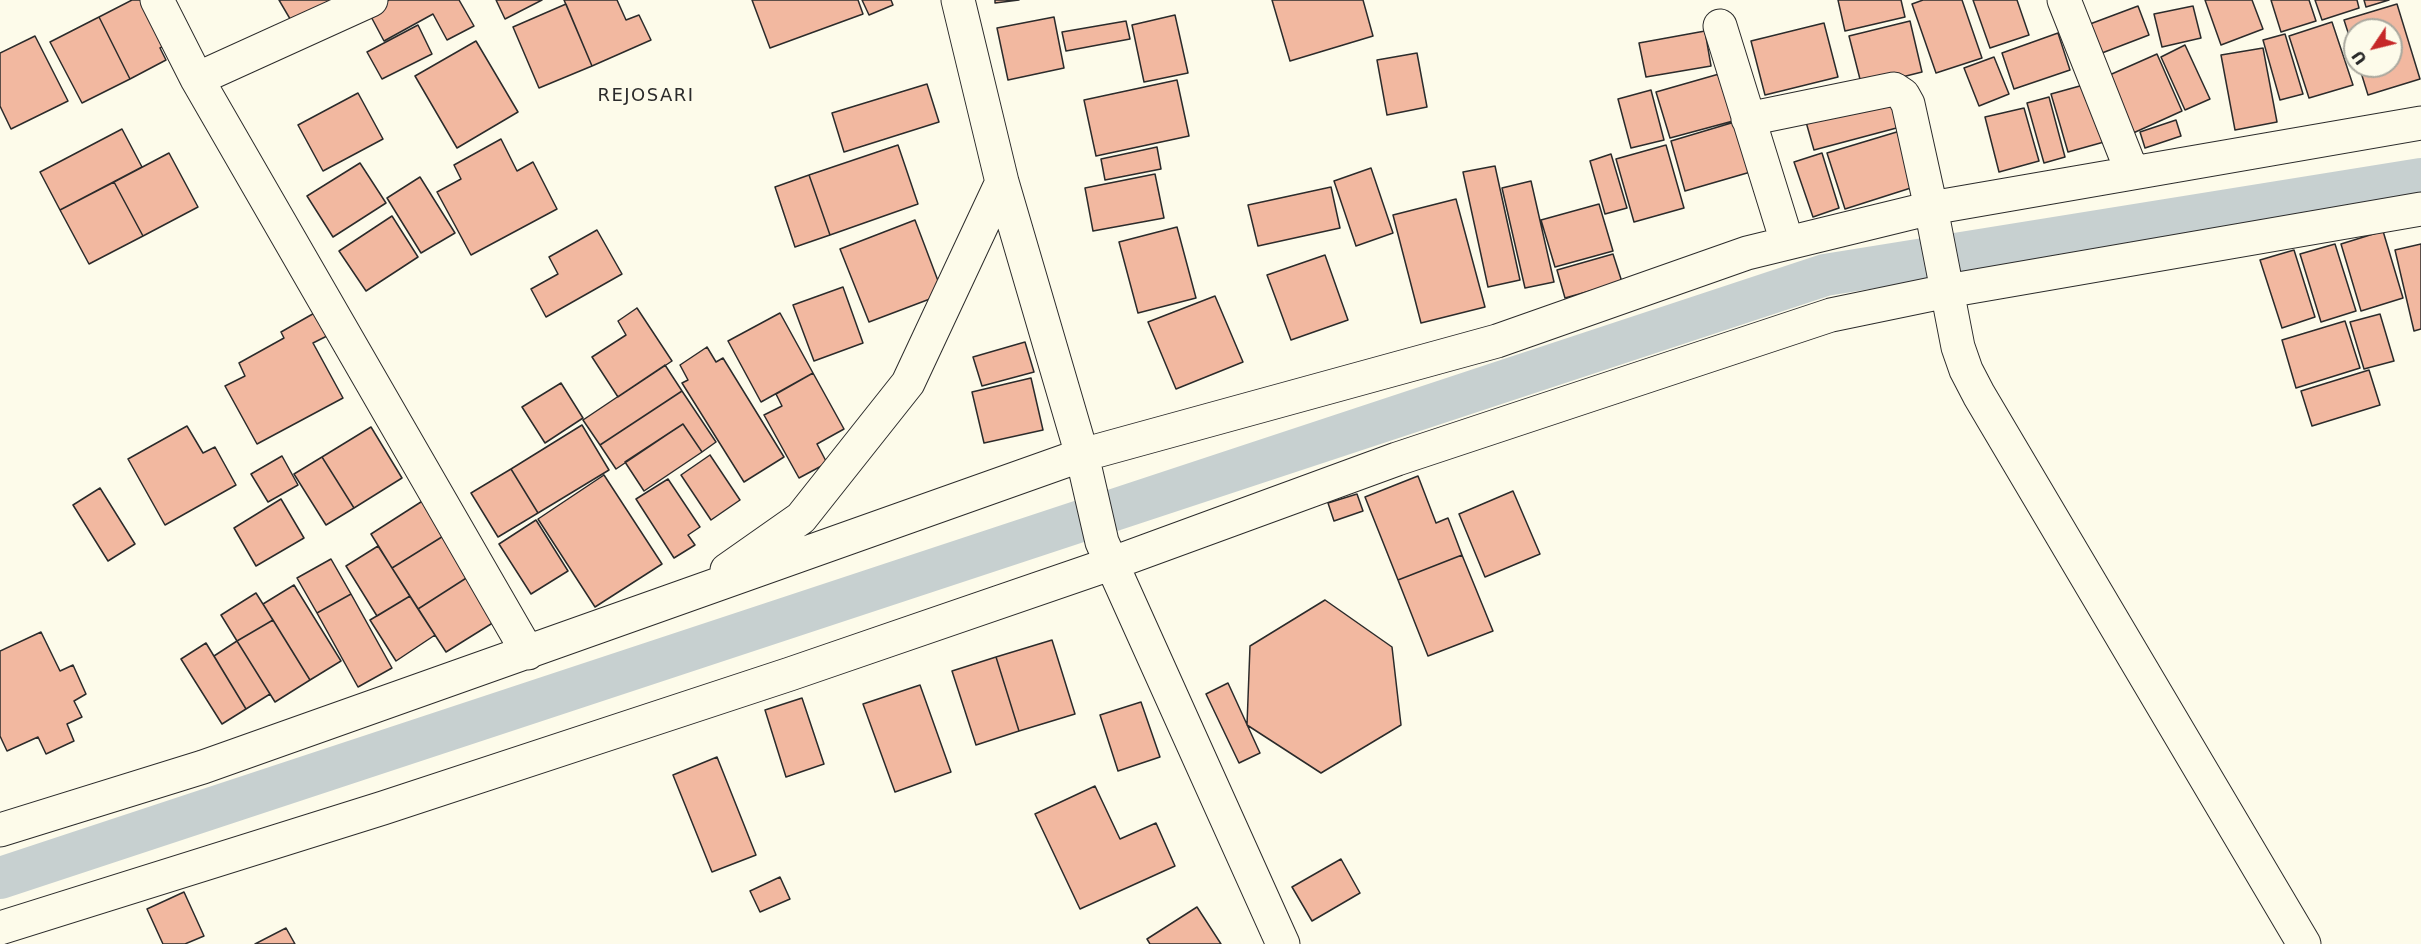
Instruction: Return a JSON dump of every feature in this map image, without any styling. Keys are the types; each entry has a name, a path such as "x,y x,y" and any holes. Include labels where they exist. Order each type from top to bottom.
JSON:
{"street":[{"path":"157,0 197,79 528,653"},
{"path":"197,79 371,0"},
{"path":"958,0 1002,182 1107,553 1283,944"},
{"path":"2064,0 2132,172"},
{"path":"1720,26 1787,242"},
{"path":"1748,120 1894,89 1903,95 1908,104 1958,347 1979,395 2304,944"},
{"path":"0,830 204,767 693,594 1084,468 1497,341 1747,253 1787,242 1932,220 2132,172 2421,123"},
{"path":"693,594 801,518 908,383 1002,182"},
{"path":"0,928 383,808 1107,553 1820,319 1945,284 2421,209"}],"building":[{"path":"132,0 155,0 175,40 160,48 166,60 130,79 99,17"},
{"path":"279,0 340,0 296,29"},
{"path":"389,0 459,0 474,26 447,40 433,14 384,41 368,11"},
{"path":"496,0 542,0 505,19"},
{"path":"564,0 617,0 626,20 639,15 651,40 592,66"},
{"path":"752,0 858,0 863,14 770,48"},
{"path":"862,0 891,0 893,5 869,15"},
{"path":"995,0 1019,0 995,3"},
{"path":"1272,0 1363,0 1373,36 1290,61"},
{"path":"1838,0 1901,0 1905,17 1845,31"},
{"path":"1923,0 1962,0 1982,58 1936,73 1912,4"},
{"path":"1973,0 2017,0 2029,35 1990,48"},
{"path":"2205,0 2252,0 2263,29 2221,45"},
{"path":"2271,0 2309,0 2316,21 2281,32"},
{"path":"2315,0 2357,0 2359,8 2322,20"},
{"path":"2364,0 2389,0 2366,7"},
{"path":"566,4 592,66 539,88 513,27"},
{"path":"2397,4 2401,18 2351,18"},
{"path":"2138,6 2149,35 2102,53 2090,24"},
{"path":"2193,6 2201,38 2162,47 2154,14"},
{"path":"1175,15 1188,73 1144,82 1132,25"},
{"path":"99,17 130,79 82,103 50,42"},
{"path":"1054,17 1064,68 1008,80 997,28"},
{"path":"1126,21 1130,39 1066,51 1062,32"},
{"path":"1910,21 1922,72 1862,87 1849,36"},
{"path":"2332,22 2343,55 2343,78 2351,78 2353,85 2309,98 2289,36"},
{"path":"1824,23 1838,77 1765,95 1751,41"},
{"path":"2403,24 2420,79 2368,95 2363,78 2403,78"},
{"path":"418,25 432,54 382,79 367,52"},
{"path":"1705,31 1711,66 1646,77 1639,43"},
{"path":"2058,33 2070,70 2014,89 2002,53"},
{"path":"2285,34 2303,94 2280,100 2263,40"},
{"path":"35,36 68,101 11,129 0,106 0,53"},
{"path":"476,41 518,112 457,148 415,76"},
{"path":"2185,45 2210,99 2185,110 2161,57"},
{"path":"2263,48 2277,122 2235,130 2221,55"},
{"path":"1417,53 1427,107 1387,115 1377,60"},
{"path":"2157,54 2182,111 2131,134 2105,77"},
{"path":"1994,57 2009,94 1979,106 1964,68"},
{"path":"1719,74 1733,121 1670,138 1656,92"},
{"path":"1177,80 1189,136 1096,156 1084,100"},
{"path":"927,84 939,122 844,152 832,113"},
{"path":"2087,84 2104,142 2068,152 2051,94"},
{"path":"1651,90 1664,140 1631,148 1618,99"},
{"path":"358,93 383,139 323,171 298,125"},
{"path":"1896,97 1904,126 1814,150 1806,122"},
{"path":"2049,97 2065,157 2044,163 2027,103"},
{"path":"2024,108 2039,161 1999,172 1985,117"},
{"path":"2176,120 2181,136 2145,148 2140,132"},
{"path":"1738,121 1754,171 1685,191 1671,141"},
{"path":"122,129 142,167 60,210 40,172"},
{"path":"1900,131 1917,186 1845,209 1827,153"},
{"path":"501,139 517,171 533,162 557,209 471,255 437,192 461,179 454,165"},
{"path":"898,145 918,204 830,235 809,175"},
{"path":"1666,145 1684,208 1634,222 1616,159"},
{"path":"1157,147 1161,169 1105,180 1101,159"},
{"path":"169,153 198,207 143,236 114,182"},
{"path":"1822,153 1839,208 1813,217 1794,162"},
{"path":"1611,154 1627,208 1605,214 1590,161"},
{"path":"360,163 386,203 333,237 307,196"},
{"path":"1495,166 1520,280 1488,287 1463,172"},
{"path":"1371,168 1393,233 1356,246 1334,181"},
{"path":"1155,174 1164,218 1093,231 1085,188"},
{"path":"809,175 830,235 795,247 775,187"},
{"path":"420,177 455,233 421,253 387,198"},
{"path":"1531,181 1554,282 1525,288 1502,188"},
{"path":"114,182 143,236 89,264 60,210"},
{"path":"1331,187 1340,228 1258,246 1248,205"},
{"path":"1456,199 1485,307 1421,323 1393,215"},
{"path":"1599,204 1613,251 1555,267 1541,220"},
{"path":"392,216 418,257 366,291 339,251"},
{"path":"915,220 943,294 869,322 840,249"},
{"path":"1177,227 1196,298 1138,313 1119,242"},
{"path":"597,230 622,274 546,317 531,289 558,274 549,257"},
{"path":"2383,231 2403,298 2361,311 2341,244"},
{"path":"2335,244 2356,311 2321,322 2300,254"},
{"path":"2421,244 2421,329 2414,331 2395,250"},
{"path":"2294,250 2315,317 2282,328 2260,260"},
{"path":"1613,254 1622,282 1565,298 1557,270"},
{"path":"1325,255 1348,320 1291,340 1267,275"},
{"path":"843,287 863,343 814,361 793,305"},
{"path":"1215,296 1243,362 1176,389 1148,322"},
{"path":"325,307 337,331 313,343 343,398 257,444 225,386 245,376 239,363 284,338 281,332"},
{"path":"637,308 672,361 618,397 592,357 626,335 618,321"},
{"path":"780,313 813,373 761,402 728,341"},
{"path":"2380,314 2394,361 2364,369 2350,322"},
{"path":"2345,321 2360,368 2296,388 2282,340"},
{"path":"1025,342 1034,372 982,386 973,357"},
{"path":"707,347 716,362 723,358 784,457 744,482 682,383 688,380 680,365"},
{"path":"665,365 682,391 600,445 583,420"},
{"path":"2369,370 2380,405 2312,426 2301,391"},
{"path":"813,373 844,429 817,444 827,463 799,478 764,415 782,406 776,394"},
{"path":"1031,378 1043,430 984,443 972,392"},
{"path":"561,383 583,418 545,443 522,407"},
{"path":"682,391 716,442 702,452 683,424 616,469 600,445"},
{"path":"683,424 702,452 644,491 625,462"},
{"path":"582,425 609,470 538,513 511,469"},
{"path":"187,426 203,453 215,447 236,485 165,525 128,459"},
{"path":"371,427 402,478 354,508 322,457"},
{"path":"710,455 740,500 711,520 681,475"},
{"path":"282,456 298,485 268,502 251,474"},
{"path":"322,457 354,508 326,525 294,474"},
{"path":"511,469 538,513 498,537 471,493"},
{"path":"604,475 662,564 595,607 538,519"},
{"path":"1418,476 1436,523 1448,518 1462,555 1398,580 1365,497"},
{"path":"668,479 700,527 688,535 695,545 674,558 636,499"},
{"path":"100,488 135,544 108,561 73,505"},
{"path":"1513,491 1540,554 1485,577 1459,514"},
{"path":"1357,494 1363,511 1334,521 1328,503"},
{"path":"281,499 304,538 256,566 234,528"},
{"path":"424,500 445,535 392,568 371,534"},
{"path":"536,520 568,571 531,594 499,544"},
{"path":"445,535 471,575 418,609 392,568"},
{"path":"378,546 410,596 377,616 346,566"},
{"path":"1462,555 1493,631 1428,656 1398,580"},
{"path":"331,559 351,594 317,613 297,578"},
{"path":"471,575 499,619 446,652 418,609"},
{"path":"294,585 341,661 310,680 263,604"},
{"path":"256,593 273,620 237,641 221,615"},
{"path":"351,594 392,668 358,687 317,613"},
{"path":"410,596 435,635 396,661 370,620"},
{"path":"1325,600 1392,647 1401,725 1321,773 1247,725 1250,646"},
{"path":"273,620 310,680 275,702 237,641"},
{"path":"41,632 60,671 73,665 86,694 74,701 82,717 67,724 74,741 46,754 38,737 7,751 0,736 0,651"},
{"path":"1052,640 1075,714 1019,731 996,657"},
{"path":"237,641 270,694 246,709 214,656"},
{"path":"206,643 246,709 222,724 181,659"},
{"path":"996,657 1019,731 976,745 952,671"},
{"path":"1228,683 1260,753 1239,763 1206,694"},
{"path":"920,685 951,772 895,792 863,704"},
{"path":"802,698 824,764 786,777 765,710"},
{"path":"1141,702 1160,757 1118,771 1100,715"},
{"path":"717,757 756,855 712,872 673,775"},
{"path":"1095,786 1120,839 1156,823 1175,866 1080,909 1035,814"},
{"path":"1341,859 1360,893 1312,921 1292,887"},
{"path":"780,877 790,899 760,912 750,891"},
{"path":"184,892 204,936 185,944 163,944 147,909"},
{"path":"1197,907 1221,944 1150,944 1147,939"},
{"path":"286,928 295,944 255,944"}],"waterway":[{"path":"0,878 1825,275 2421,179"}],"district":[{"name":"REJOSARI","path":"646,96"}]}
